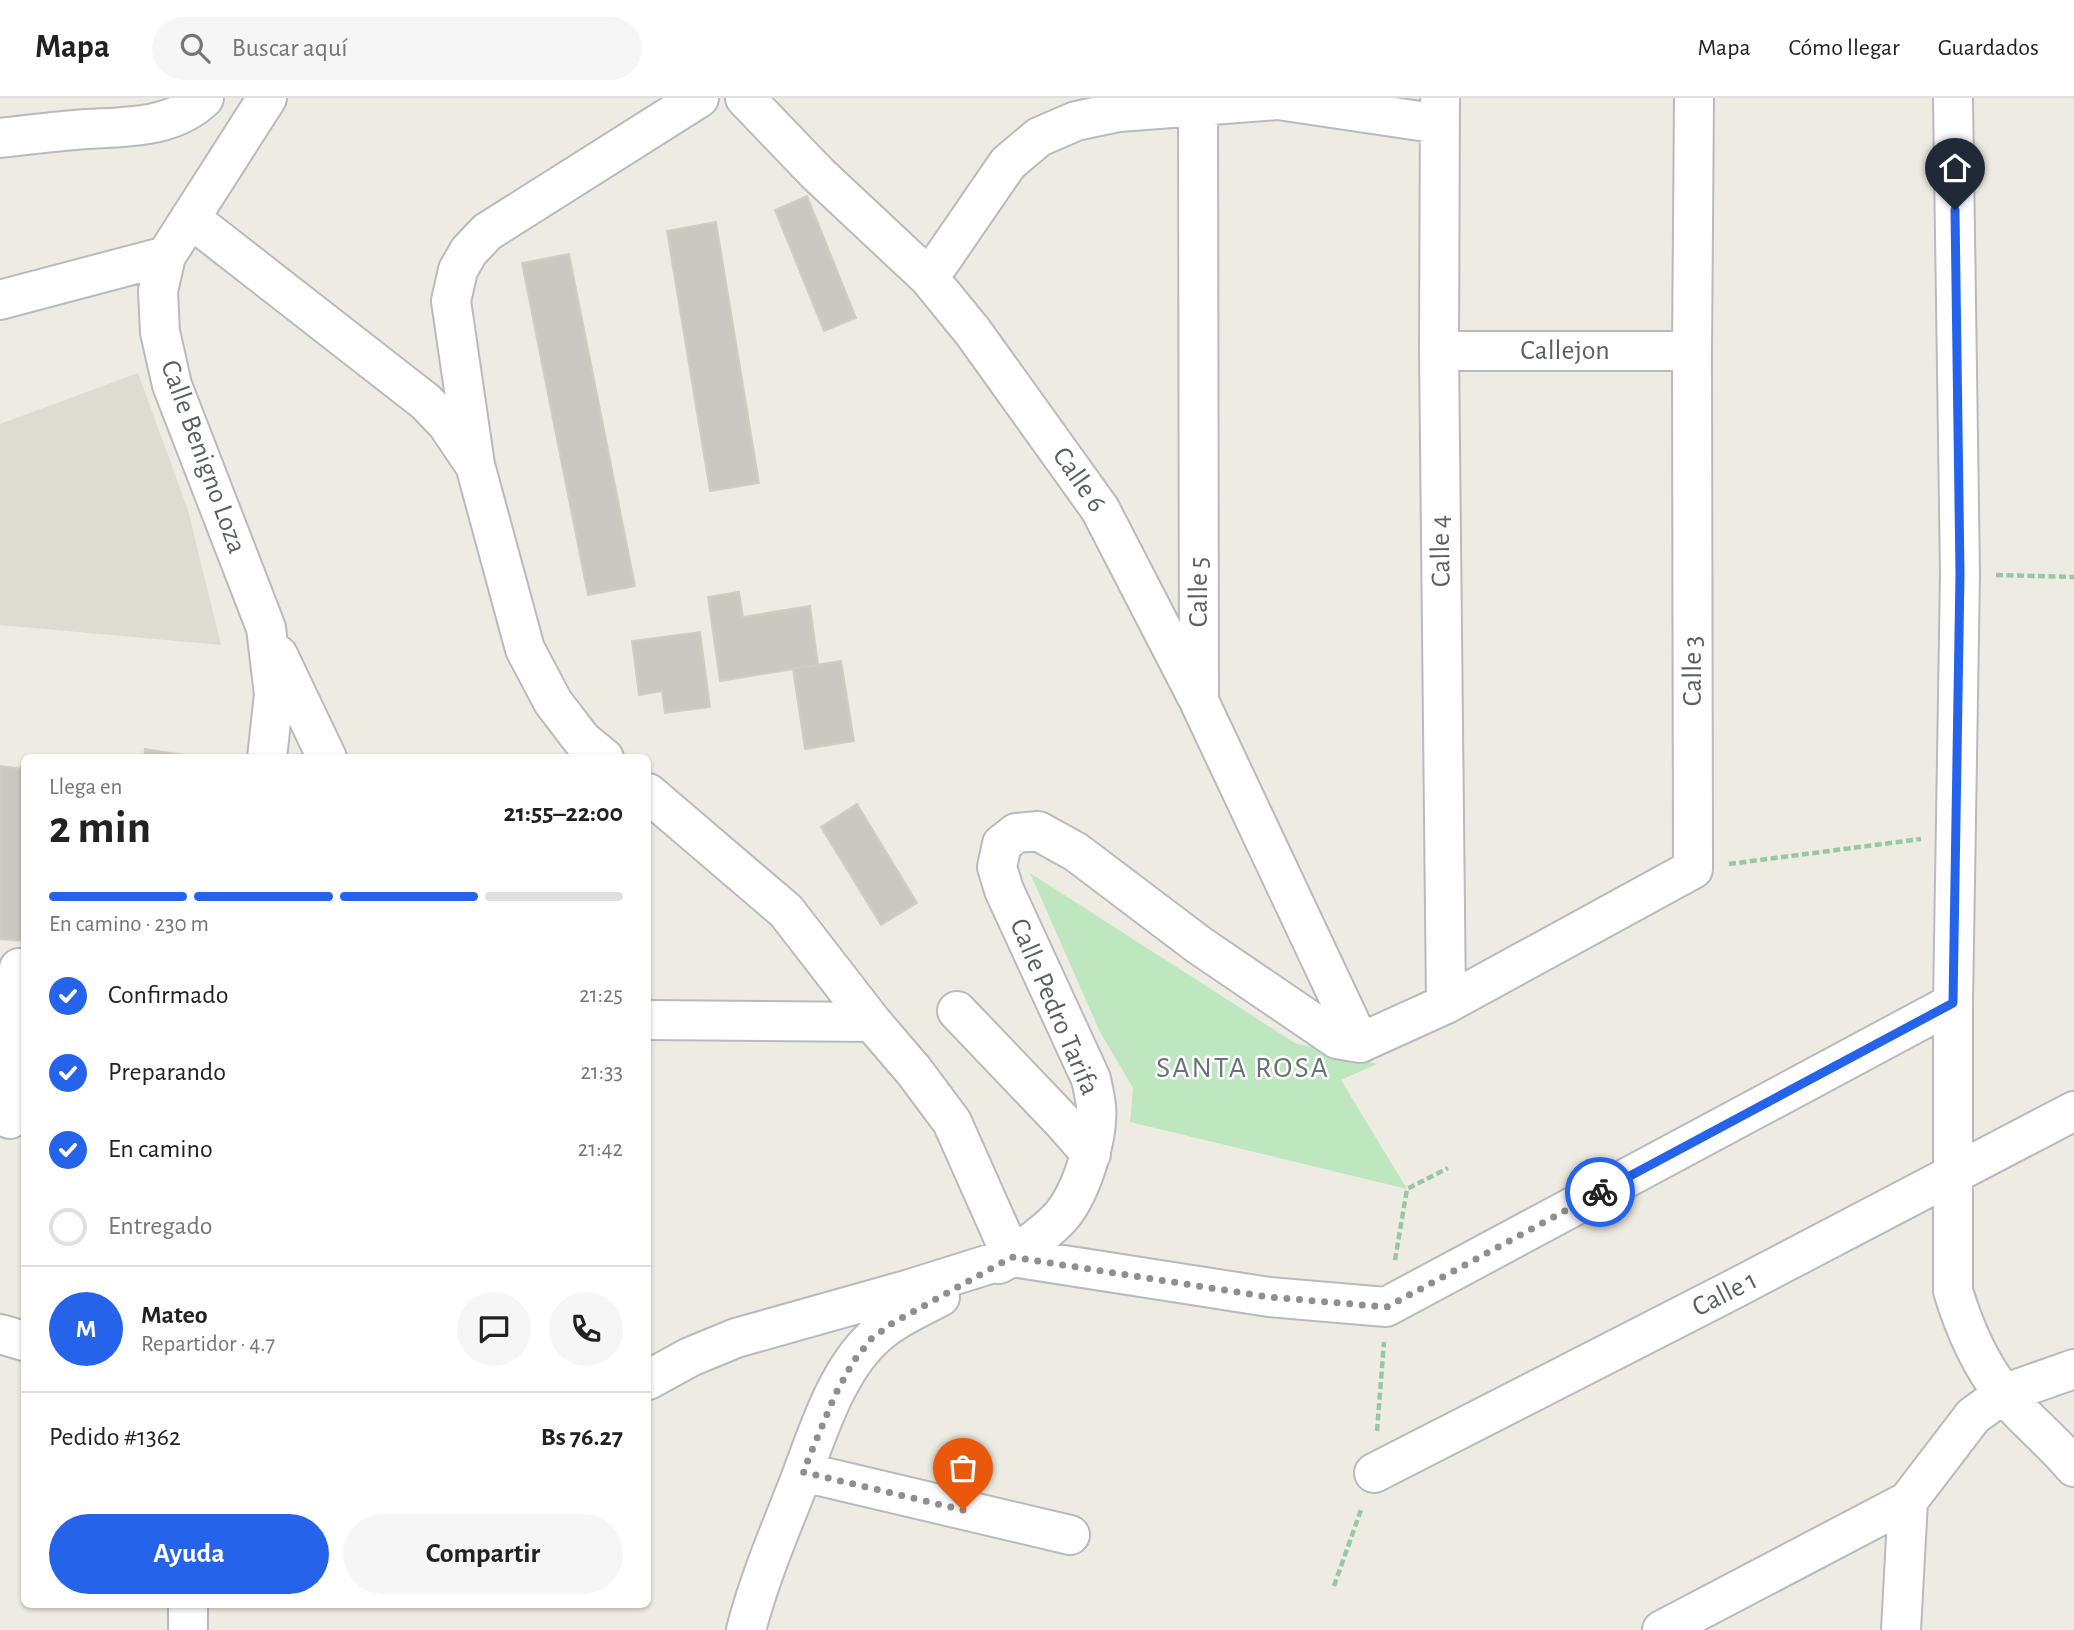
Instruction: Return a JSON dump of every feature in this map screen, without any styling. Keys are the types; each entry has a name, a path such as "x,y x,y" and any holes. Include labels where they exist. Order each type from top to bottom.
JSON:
{"street":[{"path":"0,138 141,126 171,119 204,98"},
{"name":"Calle Benigno Loza","path":"267,98 166,256 158,291 160,332 172,385 265,628 274,694 267,754"},
{"path":"599,754 582,740 553,702 525,649 475,465 451,301 458,270 470,250 487,232 699,98"},
{"name":"Calle 6","path":"745,98 818,174 929,278 973,332 1100,509 1199,701"},
{"name":"Calle 3","path":"1693,98 1693,869"},
{"path":"1953,98 1960,574 1953,1003 1952,1291 1962,1322 1983,1364 2003,1394 2058,1447 2074,1467"},
{"path":"929,278 1008,163 1039,136 1076,121 1108,114 1278,100 1440,111"},
{"name":"Calle 5","path":"1198,105 1199,701 1360,1043"},
{"name":"Calle 4","path":"1440,111 1439,351 1446,1004"},
{"path":"190,218 426,402 447,424 475,465"},
{"path":"0,300 166,256"},
{"name":"Callejon","path":"1439,351 1692,351"},
{"path":"265,628 325,754"},
{"path":"651,796 786,911 872,1023 914,1071 952,1122 1012,1257"},
{"name":"Calle Pedro Tarifa","path":"746,1630 755,1593 803,1472 837,1392 853,1362 871,1339 891,1324 1012,1257 1063,1215 1080,1184 1091,1154 1097,1108 1091,1079 1004,890 998,867 1002,844 1016,833 1038,831 1076,852 1199,945 1337,1039 1360,1043"},
{"path":"1360,1043 1446,1004 1693,869"},
{"path":"12,1117 19,968"},
{"path":"651,1378 690,1357 736,1338 1012,1257 1269,1297 1387,1307 1953,1003"},
{"path":"957,1012 1091,1154"},
{"path":"651,1020 872,1023"},
{"name":"Calle 1","path":"1374,1473 2074,1111"},
{"path":"0,1334 21,1340"},
{"path":"1662,1630 1908,1501 1973,1416 2003,1394 2074,1369"},
{"path":"803,1472 1070,1535"},
{"path":"1901,1630 1908,1501"},
{"path":"188,1608 188,1630"}],"path":[{"path":"1960,574 2074,578"},
{"path":"1693,869 1957,834"},
{"path":"1387,1307 1408,1189 1448,1168"}],"shaded area":[{"path":"138,373 188,510 221,645 0,625 0,424"}],"green space":[{"path":"1030,873 1295,1043 1377,1064 1341,1080 1407,1189 1130,1122 1133,1088 1100,1032"}],"building":[{"path":"807,196 856,318 824,331 775,210"},
{"path":"716,222 759,483 710,491 667,231"},
{"path":"569,254 635,586 588,595 522,263"},
{"path":"739,592 743,617 810,606 818,665 720,681 708,597"},
{"path":"700,632 710,707 665,713 662,691 639,695 632,641"},
{"path":"841,661 854,741 805,749 793,669"},
{"path":"145,749 177,754 144,754"},
{"path":"0,766 21,769 21,941 0,939"},
{"path":"857,804 917,903 881,925 821,827"}],"way so far":[{"path":"963,1510 803,1472 835,1395 853,1362 871,1339 891,1324 1012,1257 1269,1297 1387,1307 1600,1192"}],"district":[{"name":"SANTA ROSA","path":"1243,1068"}],"route":[{"path":"1600,1192 1953,1003 1960,574 1955,210"}]}
